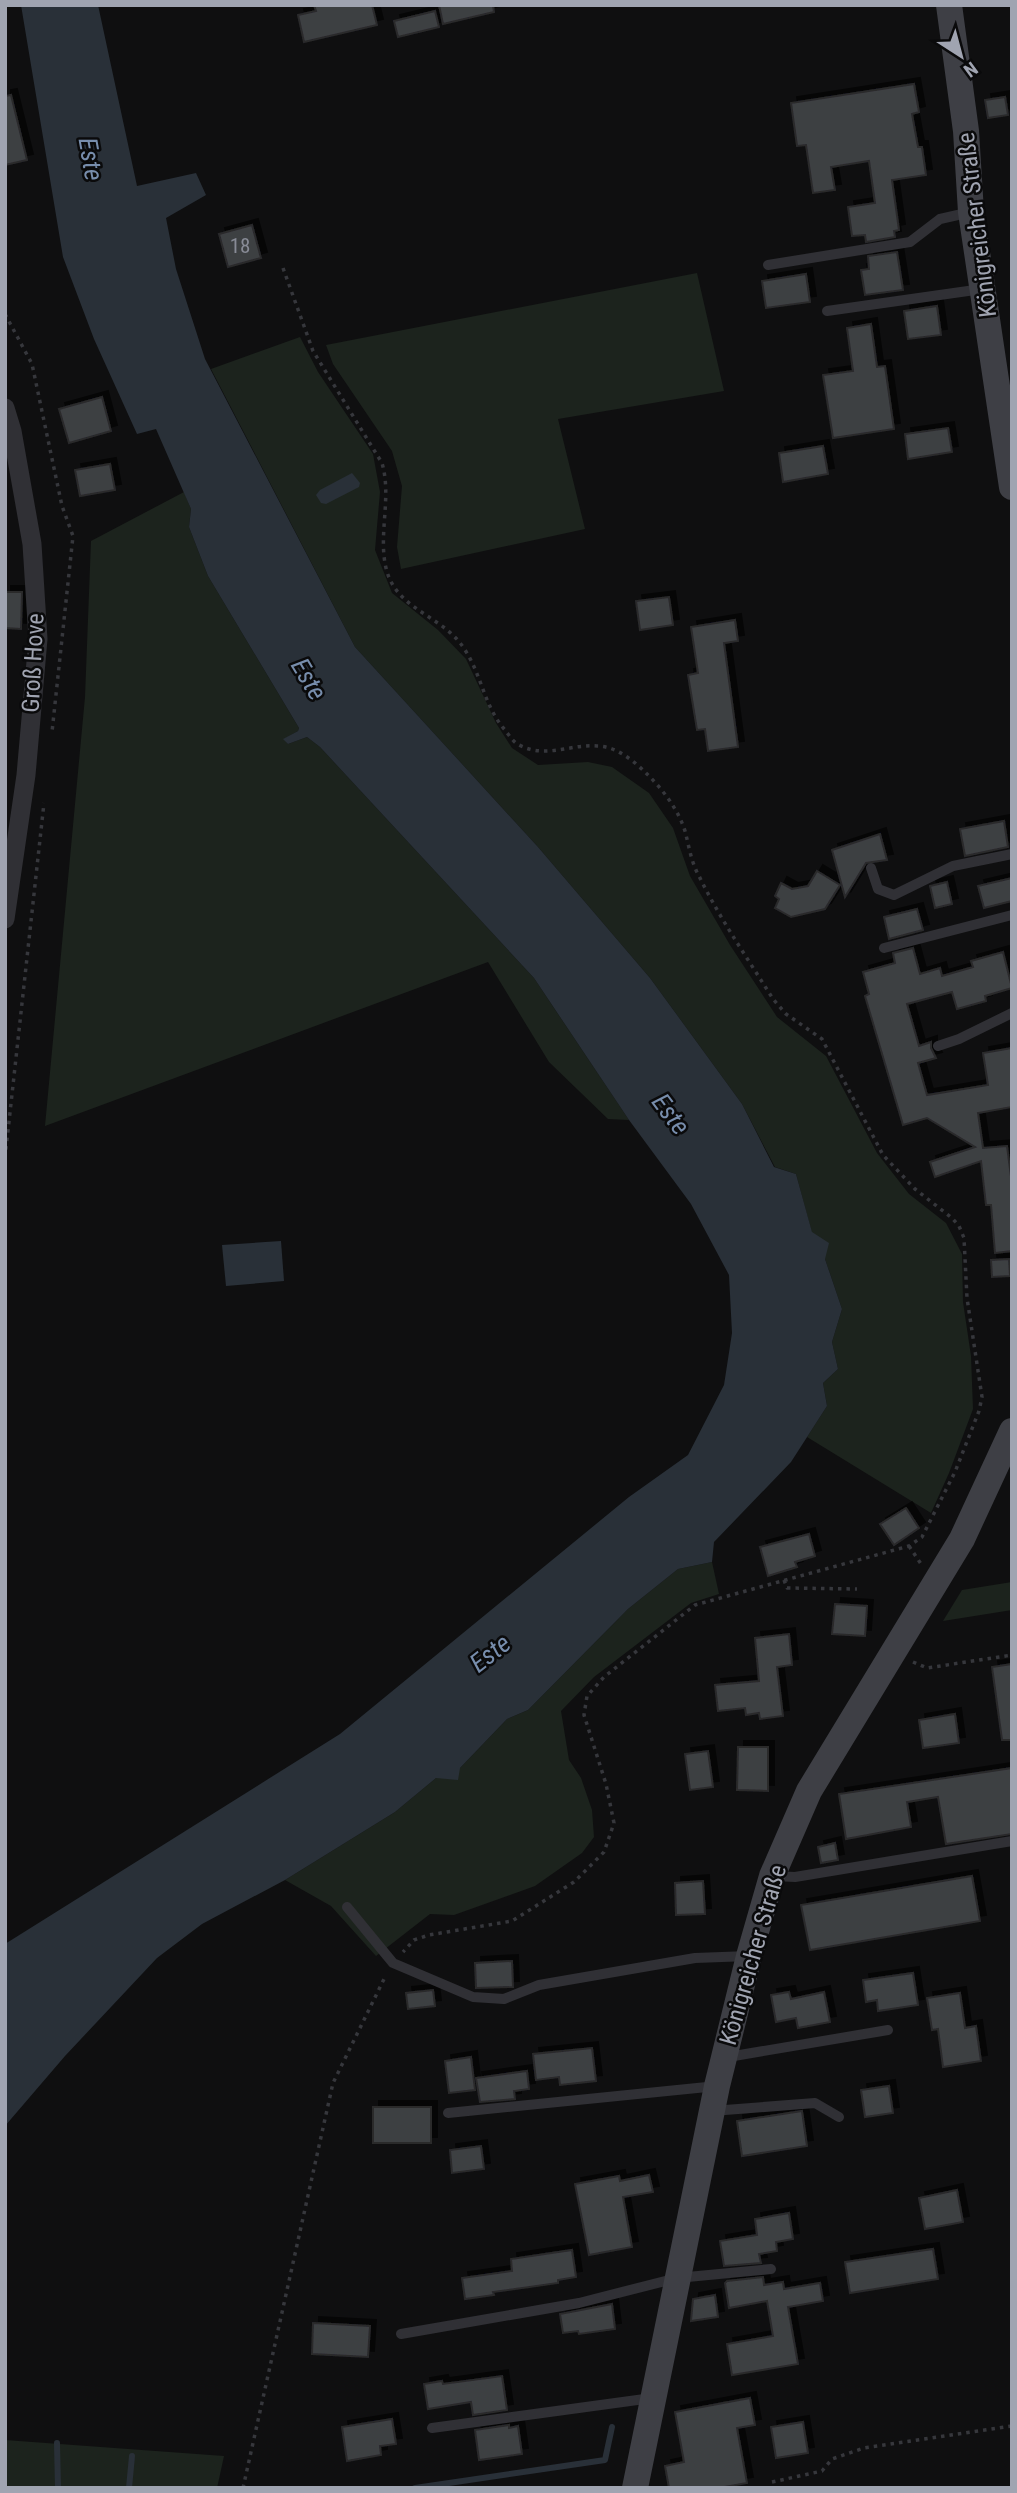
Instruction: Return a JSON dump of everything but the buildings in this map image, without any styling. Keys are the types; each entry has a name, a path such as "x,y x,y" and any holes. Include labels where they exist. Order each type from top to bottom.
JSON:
{"street":[{"name":"Königreicher Straße","path":"949,5 965,131 971,212 1012,487"},
{"name":"Groß Hove","path":"5,408 12,431 32,544 38,639 26,775 5,919"},
{"name":"Königreicher Straße","path":"635,2488 717,2086 772,1876 810,1791 962,1539 1012,1431"}],"lane":[{"path":"768,265 910,242 940,219 971,212"},
{"path":"827,311 982,288"},
{"path":"872,868 878,889 894,895 953,866 1012,854"},
{"path":"884,948 1012,915"},
{"path":"938,1046 960,1039 1012,1013"},
{"path":"772,1876 795,1877 1012,1841"},
{"path":"347,1907 393,1963 473,1997 504,1999 539,1985 695,1958 749,1956"},
{"path":"724,2058 888,2030"},
{"path":"448,2113 717,2086"},
{"path":"712,2112 815,2103 839,2117"},
{"path":"401,2334 579,2303 677,2278 771,2269"},
{"path":"432,2428 652,2398"}],"path":[{"path":"243,2488 333,2083 393,1963 414,1940 512,1921 574,1882 604,1853 614,1823 606,1784 584,1715 587,1696 604,1677 695,1605 909,1546 922,1537 955,1472 982,1397 967,1298 964,1238 959,1226 915,1189 883,1155 822,1039 786,1013 773,999 699,877 684,828 674,806 634,762 610,748 586,746 541,753 517,744 493,717 466,651 458,640 409,605 391,585 384,548 386,474 383,463 313,351 282,268"},
{"path":"5,314 32,363 62,506 73,537 50,744"},
{"path":"5,1158 44,799"},
{"path":"784,1580 787,1588 857,1590"},
{"path":"892,1654 927,1668 1012,1655"},
{"path":"772,2482 822,2471 832,2459 864,2448 1012,2426"}],"shaded area":[{"path":"697,273 724,391 558,419 585,529 401,569 397,547 402,486 392,451 333,364 326,345"},
{"path":"300,337 318,372 373,454 380,492 375,550 392,593 438,630 466,659 496,723 512,748 538,765 588,762 612,767 649,793 673,828 690,876 730,945 777,1017 826,1056 877,1153 909,1194 946,1223 962,1254 963,1302 971,1356 973,1409 931,1513 807,1437 827,1406 823,1383 838,1369 832,1342 842,1309 825,1259 812,1233 796,1174 775,1167 742,1104 650,978 538,847 355,647 211,369"},
{"path":"184,492 191,509 189,527 208,576 299,728 284,739 288,744 307,737 320,747 534,978 629,1120 608,1119 549,1062 488,962 45,1126 85,697 91,541"},
{"path":"712,1562 719,1594 691,1603 594,1677 561,1711 569,1760 581,1778 592,1810 594,1837 582,1853 535,1886 454,1915 430,1914 376,1956 331,1906 285,1880 395,1812 436,1778 460,1768 507,1719 528,1710 628,1609 678,1569"},
{"path":"1012,1582 1012,1610 943,1621 962,1590"},
{"path":"5,2440 224,2456 217,2488 5,2488"}],"water":[{"name":"Este","path":"21,5 98,5 137,186 196,173 206,195 166,218 176,269 205,359 355,647 538,847 650,978 742,1104 774,1167 796,1174 812,1232 829,1243 825,1259 842,1309 832,1342 838,1369 823,1383 827,1406 791,1462 714,1542 712,1562 678,1569 628,1609 528,1710 507,1719 460,1768 458,1780 436,1778 395,1812 285,1880 202,1924 157,1958 65,2056 5,2126 5,1944 340,1734 629,1497 688,1455 724,1385 732,1333 729,1275 691,1204 629,1120 534,978 320,747 307,737 288,744 283,739 299,728 208,576 189,527 191,509 156,429 137,434 94,339 63,257"},
{"path":"352,473 360,483 359,487 326,504 321,503 316,495 320,490"},
{"path":"281,1241 284,1281 226,1286 222,1245"}],"waterway":[{"path":"415,2488 605,2460 612,2427"},
{"path":"57,2443 58,2488"},
{"path":"129,2488 132,2456"}]}
